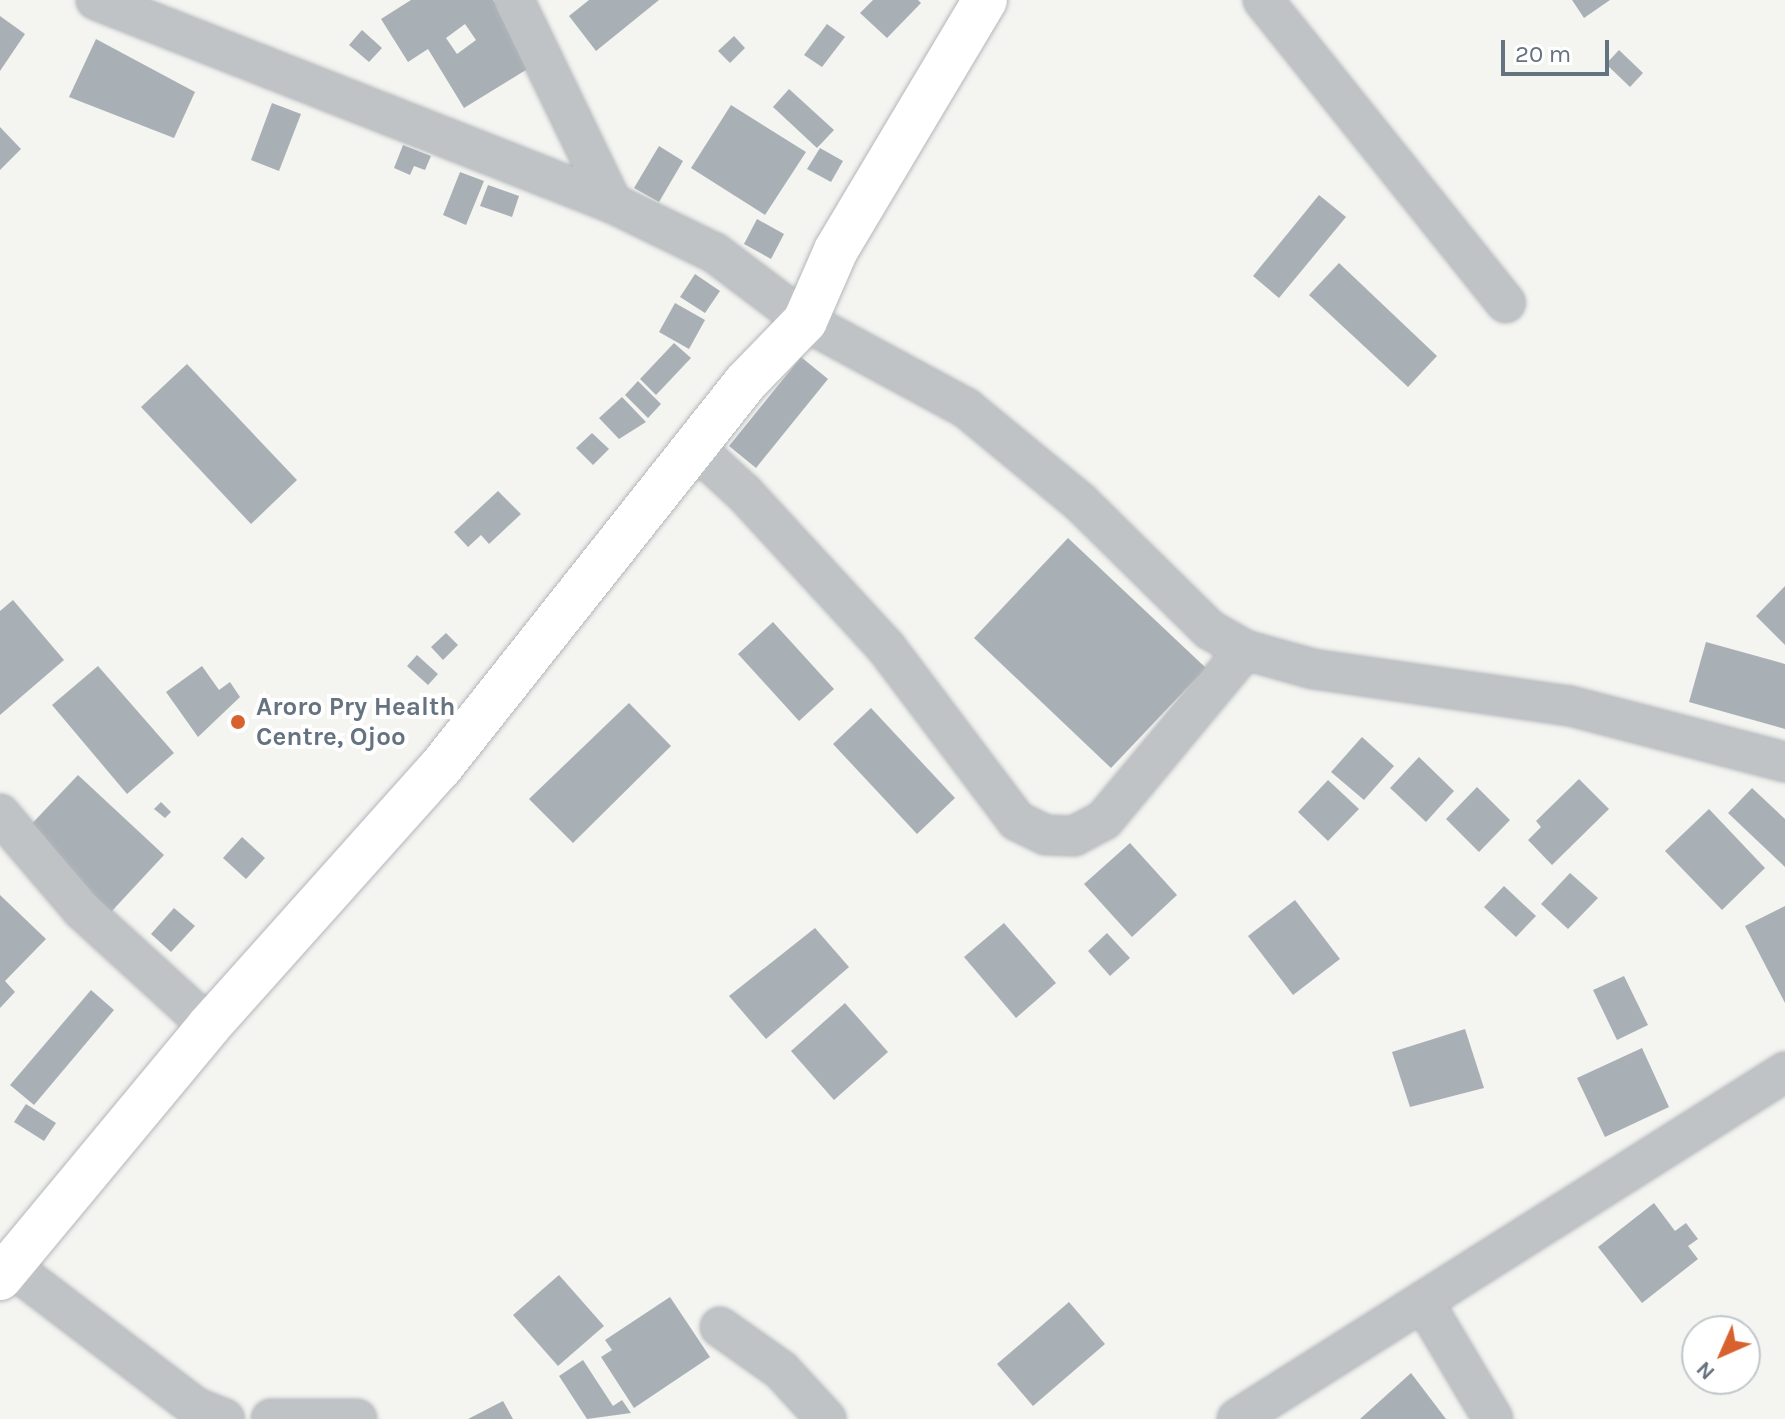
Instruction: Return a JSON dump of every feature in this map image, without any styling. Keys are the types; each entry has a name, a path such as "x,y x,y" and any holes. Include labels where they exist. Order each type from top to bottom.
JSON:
{"main road":[{"path":"5,1272 209,1026 440,768 683,462 805,321 836,250 985,0"}],"street":[{"path":"96,0 612,203 715,253 805,321 966,408 1080,502 1210,630 1245,650 1313,669 1432,681 1570,706 1785,762"},
{"path":"514,0 612,203"},
{"path":"1263,0 1506,303"},
{"path":"683,462 707,459 745,494 885,646 1017,821 1046,835 1074,836 1104,820 1245,650"},
{"path":"0,814 82,910 209,1026"},
{"path":"1237,1419 1785,1072"},
{"path":"5,1272 195,1407 225,1419"},
{"path":"1423,1301 1493,1419"},
{"path":"720,1327 781,1370 826,1419"},
{"path":"271,1419 357,1419"}],"building":[{"path":"411,0 493,0 534,65 464,108 428,49 408,62 381,19","holes":["465,24 476,40 457,54 446,38"]},
{"path":"589,0 659,0 596,51 569,16"},
{"path":"873,0 918,0 921,3 887,38 860,13"},
{"path":"1572,0 1610,0 1584,18"},
{"path":"0,16 25,34 0,71"},
{"path":"827,24 845,37 822,67 804,55"},
{"path":"362,30 382,48 369,62 349,45"},
{"path":"734,36 745,48 730,63 718,51"},
{"path":"96,39 195,92 174,138 69,97"},
{"path":"1619,50 1643,73 1630,87 1606,64"},
{"path":"789,89 834,130 817,148 773,107"},
{"path":"272,103 301,114 279,171 251,160"},
{"path":"731,105 806,152 765,215 691,168"},
{"path":"0,127 21,149 0,170"},
{"path":"403,145 431,156 425,170 414,166 410,175 394,168"},
{"path":"659,146 683,161 659,202 634,188"},
{"path":"820,148 843,161 831,182 807,169"},
{"path":"460,172 484,181 466,225 443,215"},
{"path":"488,185 519,196 512,217 480,206"},
{"path":"1319,195 1346,217 1279,298 1253,276"},
{"path":"757,219 784,234 771,259 744,244"},
{"path":"1339,263 1437,356 1408,387 1309,295"},
{"path":"695,274 720,291 705,313 680,297"},
{"path":"675,303 705,320 689,349 659,332"},
{"path":"674,343 691,358 656,395 640,379"},
{"path":"801,357 828,379 756,468 729,446"},
{"path":"187,364 297,480 251,524 141,407"},
{"path":"638,381 661,404 648,418 625,395"},
{"path":"622,397 646,422 619,439 599,418"},
{"path":"592,433 609,449 593,465 576,448"},
{"path":"498,491 521,514 489,544 481,535 468,547 454,532"},
{"path":"1068,538 1206,668 1111,768 974,638"},
{"path":"1785,586 1785,645 1756,616"},
{"path":"13,600 64,660 0,715 0,611"},
{"path":"773,622 834,689 799,721 738,654"},
{"path":"446,633 458,645 443,660 431,647"},
{"path":"1706,642 1785,664 1785,729 1689,702"},
{"path":"417,655 438,674 428,685 407,666"},
{"path":"98,666 174,753 127,794 52,705"},
{"path":"202,666 219,690 230,682 240,697 198,737 166,692"},
{"path":"629,703 671,746 573,843 529,799"},
{"path":"871,708 955,798 917,834 833,744"},
{"path":"1362,737 1394,766 1364,800 1331,772"},
{"path":"1419,757 1454,791 1426,822 1390,788"},
{"path":"78,775 164,855 111,912 24,832"},
{"path":"1579,779 1609,809 1552,865 1528,840 1541,827 1536,821"},
{"path":"1328,780 1359,809 1328,841 1298,812"},
{"path":"1477,787 1510,820 1479,852 1446,819"},
{"path":"1752,788 1785,819 1785,867 1728,813"},
{"path":"161,802 171,812 165,818 154,809"},
{"path":"1709,809 1765,868 1722,910 1665,851"},
{"path":"242,837 265,858 246,879 223,858"},
{"path":"1130,843 1177,895 1132,937 1084,884"},
{"path":"1570,873 1598,898 1568,929 1541,904"},
{"path":"1504,886 1536,916 1516,937 1484,907"},
{"path":"0,895 46,939 5,981 15,992 0,1008"},
{"path":"1295,900 1340,959 1293,995 1248,936"},
{"path":"1785,906 1785,1003 1745,926"},
{"path":"174,908 195,926 171,952 151,934"},
{"path":"1004,923 1056,983 1016,1018 964,957"},
{"path":"815,928 849,967 766,1039 729,996"},
{"path":"1107,933 1130,958 1110,976 1088,951"},
{"path":"1624,976 1648,1025 1617,1040 1593,990"},
{"path":"91,990 114,1010 34,1105 10,1085"},
{"path":"845,1003 888,1052 834,1100 791,1051"},
{"path":"1465,1029 1484,1088 1410,1107 1392,1052"},
{"path":"1642,1048 1669,1107 1605,1137 1577,1078"},
{"path":"26,1104 56,1123 44,1141 14,1122"},
{"path":"1654,1203 1675,1231 1686,1223 1698,1239 1688,1246 1698,1259 1642,1303 1598,1247"},
{"path":"559,1275 604,1326 558,1366 513,1315"},
{"path":"670,1297 710,1357 634,1408 601,1357 612,1350 605,1340"},
{"path":"1069,1302 1105,1344 1033,1406 997,1364"},
{"path":"583,1360 613,1406 622,1400 631,1413 587,1419 559,1376"},
{"path":"1411,1373 1446,1419 1360,1419"},
{"path":"503,1401 513,1419 468,1419"}],"place":[{"name":"Aroro Pry Health Centre, Ojoo","path":"238,722"}]}
